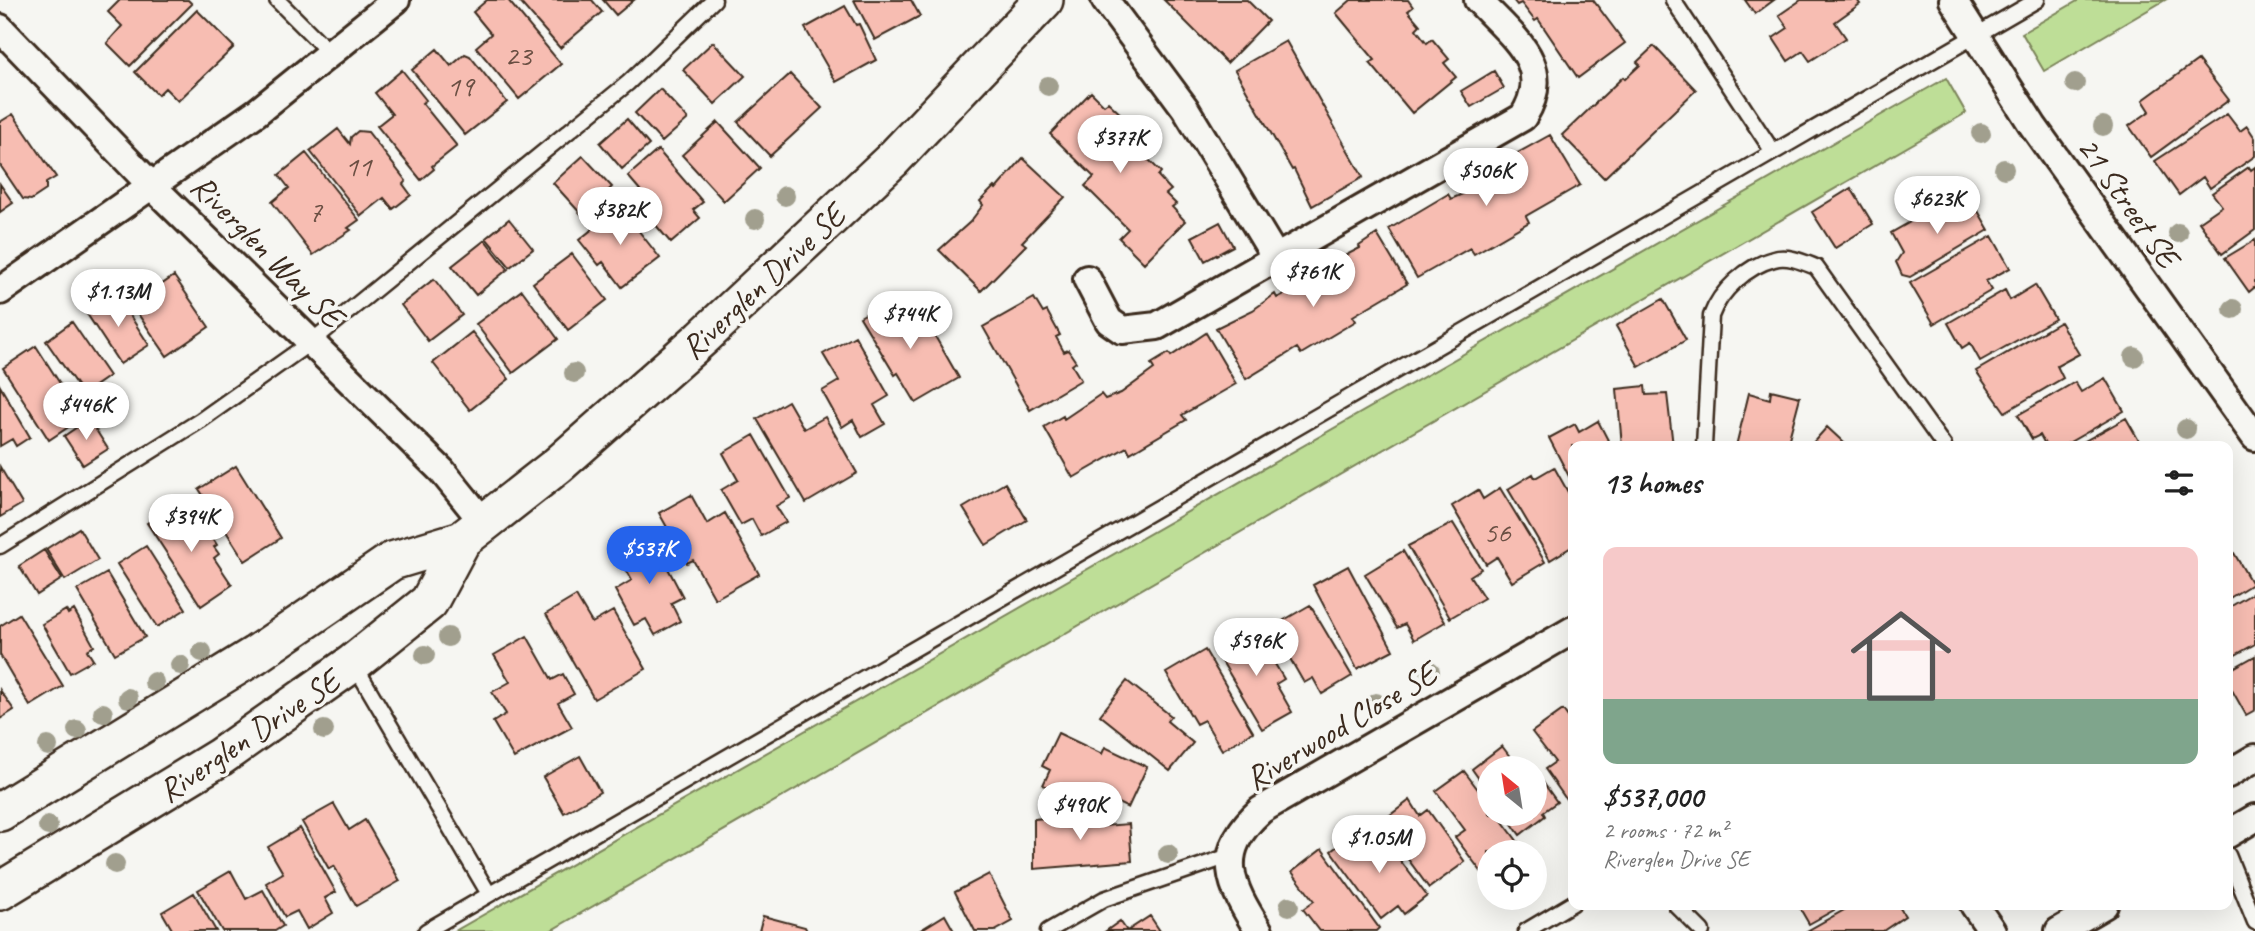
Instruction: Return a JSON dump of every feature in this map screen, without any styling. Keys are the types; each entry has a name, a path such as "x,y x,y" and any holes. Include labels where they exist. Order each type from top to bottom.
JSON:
{"street":[{"path":"0,291 152,186 331,54 396,0"},
{"name":"Riverglen Drive SE","path":"0,812 256,655 392,561 473,532 558,465 702,338 892,160 1044,0"},
{"path":"1105,0 1185,108 1276,258"},
{"path":"1087,279 1109,321 1122,330 1157,326 1524,117 1535,99 1537,77 1527,54 1478,0"},
{"name":"21 Street SE","path":"1953,0 2032,126 2255,437"},
{"name":"Riverglen Way SE","path":"0,28 152,186 442,471 473,532"},
{"name":"Riverglen Drive SE","path":"0,891 220,757 353,663 429,602 473,532"},
{"name":"Riverwood Close SE","path":"1232,855 1244,828 1261,810 1568,633"},
{"path":"2233,771 2255,758"},
{"path":"2233,831 2255,818"},
{"path":"1232,855 1230,870 1235,892 1259,931"},
{"path":"2059,931 2095,910"}],"lane":[{"path":"276,0 331,54"},
{"path":"0,546 201,420 311,342 628,83 715,0"},
{"path":"1672,0 1773,152"},
{"path":"426,931 2037,0"},
{"path":"1704,441 1711,316 1717,300 1732,282 1774,259 1797,259 1816,267 1940,441"},
{"path":"353,663 489,894"},
{"path":"1048,931 1104,899 1232,855"},
{"path":"2233,867 2255,922"},
{"path":"1526,931 1568,906"},
{"path":"1681,910 1702,931"}],"green space":[{"path":"2079,0 2165,0 2044,71 2022,33"},
{"path":"1946,78 1966,113 550,931 455,931"}],"building":[{"path":"120,0 188,0 192,4 130,66 107,43 122,26 108,12"},
{"path":"487,0 508,0 561,64 519,99 476,47 491,34 473,12"},
{"path":"518,0 592,0 602,12 560,48"},
{"path":"603,0 634,0 616,15"},
{"path":"854,0 911,0 920,16 875,40"},
{"path":"1164,0 1247,0 1268,21 1227,63"},
{"path":"1351,0 1408,0 1413,7 1408,11 1420,25 1416,29 1427,43 1432,39 1449,59 1444,63 1456,77 1412,113 1370,63 1375,60 1336,13"},
{"path":"1513,0 1593,0 1625,43 1578,78 1538,19 1535,21 1521,3 1517,5"},
{"path":"1745,0 1774,0 1755,14"},
{"path":"1801,0 1857,0 1860,4 1835,22 1846,38 1810,61 1803,51 1788,61 1773,38 1788,28 1779,15"},
{"path":"845,6 856,25 859,24 876,60 836,82 805,28"},
{"path":"197,10 234,47 178,101 165,88 158,95 135,72"},
{"path":"1286,41 1363,177 1312,206 1294,169 1292,170 1235,70"},
{"path":"713,42 745,76 715,104 683,70"},
{"path":"1654,46 1696,90 1604,178 1562,135 1623,77 1625,79 1640,65 1637,62"},
{"path":"437,49 451,66 465,54 470,56 507,102 465,135 412,70"},
{"path":"2198,60 2229,100 2151,157 2129,126 2150,111 2143,100"},
{"path":"402,70 426,100 422,103 457,146 432,166 434,169 421,180 377,126 392,114 375,93"},
{"path":"1494,71 1504,88 1471,107 1461,91"},
{"path":"790,74 822,108 770,156 738,122"},
{"path":"660,89 688,119 662,142 635,113"},
{"path":"1091,92 1104,105 1108,102 1127,120 1123,124 1138,139 1129,147 1140,159 1144,155 1161,172 1158,176 1171,190 1166,194 1176,204 1172,207 1185,221 1144,263 1119,238 1128,229 1085,186 1094,177 1050,134"},
{"path":"13,114 56,177 46,183 46,190 31,200 23,199 0,165 0,122"},
{"path":"2227,114 2240,131 2247,126 2255,138 2255,156 2210,188 2203,177 2179,195 2155,161"},
{"path":"627,119 649,145 622,169 600,143"},
{"path":"718,122 760,168 724,201 682,155"},
{"path":"338,129 350,144 351,137 358,131 368,132 406,181 403,184 411,195 393,209 384,198 361,216 310,151"},
{"path":"1550,135 1580,185 1526,216 1529,222 1474,254 1470,248 1417,278 1389,229 1448,194 1451,199 1481,186 1479,183 1498,172 1494,166"},
{"path":"658,150 703,202 693,210 700,218 671,243 632,197 640,190 628,176"},
{"path":"306,153 359,220 348,228 351,230 313,255 272,202 289,188 279,175"},
{"path":"583,156 612,187 582,215 553,183"},
{"path":"1023,158 1065,197 1022,242 1026,245 981,291 939,250 970,222 983,205 980,201 994,187 996,189"},
{"path":"2249,167 2251,170 2255,167 2255,230 2222,254 2199,222 2222,206 2212,193"},
{"path":"0,184 13,203 0,212"},
{"path":"1851,188 1873,224 1835,248 1812,212"},
{"path":"1970,197 1989,230 1910,277 1902,275 1896,262 1902,253 1891,233 1933,209 1937,216"},
{"path":"620,207 660,258 622,287 603,262 599,265 579,240"},
{"path":"509,219 533,249 510,267 486,238"},
{"path":"1220,222 1233,246 1205,261 1192,237"},
{"path":"1377,234 1407,284 1353,316 1356,321 1301,354 1297,348 1246,379 1216,328 1253,310 1275,294 1277,298 1290,291 1292,295 1309,286 1307,283 1325,272 1323,267 1360,248 1359,246"},
{"path":"1992,236 2010,268 1986,281 1992,290 1934,324 1910,283"},
{"path":"485,240 508,269 476,295 452,266"},
{"path":"2255,240 2255,287 2249,292 2225,258"},
{"path":"572,254 607,300 568,330 533,283"},
{"path":"174,276 209,327 167,356 127,298 150,282 155,289"},
{"path":"434,279 462,315 428,341 401,305"},
{"path":"2035,285 2055,319 1980,361 1970,343 1962,348 1948,323 2005,290 2010,300"},
{"path":"522,290 558,339 513,373 476,324"},
{"path":"116,294 149,345 120,364 87,314"},
{"path":"1034,298 1043,313 1047,311 1060,335 1056,337 1064,352 1068,350 1076,362 1072,365 1081,380 1030,410 983,327"},
{"path":"891,299 907,326 924,317 959,378 916,403 898,373 895,375 860,317"},
{"path":"1663,299 1686,340 1639,367 1616,326"},
{"path":"72,322 109,376 83,394 46,341"},
{"path":"2060,322 2079,354 2057,366 2063,378 2005,412 1976,371"},
{"path":"472,332 509,379 470,410 433,363"},
{"path":"1206,333 1236,384 1182,415 1186,420 1130,453 1127,447 1073,478 1044,427 1063,416 1064,419 1101,394 1105,399 1121,393 1154,369 1151,364 1169,353 1171,356"},
{"path":"855,336 889,396 874,405 885,424 862,437 853,420 842,427 822,391 839,381 823,354"},
{"path":"36,346 82,418 49,440 3,368"},
{"path":"2105,378 2124,411 2072,441 2043,441 2040,435 2032,439 2018,415 2075,382 2081,392"},
{"path":"0,386 30,437 16,446 12,439 0,446"},
{"path":"1645,386 1646,395 1667,394 1672,441 1622,441 1617,389"},
{"path":"1771,390 1800,397 1788,441 1737,441 1749,393 1770,399"},
{"path":"788,401 804,429 825,417 857,473 806,503 757,419"},
{"path":"2126,418 2139,441 2085,441"},
{"path":"89,419 108,449 83,465 64,436"},
{"path":"1598,421 1608,441 1568,441 1568,474 1549,438 1575,424 1579,432"},
{"path":"1827,427 1842,441 1814,441"},
{"path":"754,435 790,498 776,506 786,522 761,536 752,519 741,525 721,490 738,480 723,453"},
{"path":"236,466 281,538 245,561 199,489"},
{"path":"0,467 22,504 0,517"},
{"path":"1554,467 1568,492 1568,549 1550,560 1508,489 1533,474 1535,478"},
{"path":"1005,483 1027,520 986,545 963,508"},
{"path":"1500,488 1545,562 1512,582 1497,557 1486,564 1452,506 1478,490 1483,499"},
{"path":"691,495 707,524 725,513 759,574 715,599 693,560 687,563 659,513"},
{"path":"175,505 190,528 202,521 217,545 214,547 219,554 214,558 232,585 201,606 147,523"},
{"path":"1453,523 1481,569 1470,576 1484,598 1450,618 1408,546"},
{"path":"79,528 98,560 65,580 46,549"},
{"path":"650,534 683,597 671,603 680,621 655,635 646,619 634,625 615,590 632,580 617,552"},
{"path":"146,546 186,609 157,627 117,564"},
{"path":"44,550 62,579 37,595 19,566"},
{"path":"1403,551 1445,622 1414,640 1405,624 1397,628 1365,574"},
{"path":"2233,554 2252,584 2233,596"},
{"path":"1348,566 1393,650 1357,669 1313,585"},
{"path":"107,573 145,637 115,654 77,590"},
{"path":"2255,592 2255,644 2233,656 2233,605"},
{"path":"576,596 592,623 613,611 646,669 594,699 546,614"},
{"path":"1310,605 1352,676 1322,694 1313,678 1304,683 1272,627"},
{"path":"66,610 68,614 74,610 94,646 87,650 93,660 70,673 42,624"},
{"path":"19,614 63,686 30,706 0,655 0,626"},
{"path":"1254,629 1284,679 1276,684 1292,712 1262,729 1216,651"},
{"path":"527,636 552,680 563,674 574,694 558,703 572,727 514,758 493,722 506,714 492,692 510,682 494,655"},
{"path":"1205,650 1253,732 1222,750 1204,720 1196,724 1166,673"},
{"path":"2255,656 2255,710 2246,715 2233,692 2233,668"},
{"path":"1127,681 1171,716 1167,721 1193,743 1170,771 1100,715"},
{"path":"0,690 14,710 0,719"},
{"path":"1563,710 1568,717 1568,802 1547,772 1547,768 1555,762 1532,732"},
{"path":"1058,733 1102,754 1105,747 1147,767 1128,808 1097,793 1091,808 1043,785 1050,770 1042,766"},
{"path":"1502,746 1510,756 1489,756"},
{"path":"580,756 600,792 564,813 543,777"},
{"path":"1464,771 1477,788 1477,826 1506,826 1516,840 1477,840 1477,866 1455,837 1465,830 1436,791"},
{"path":"1547,788 1557,802 1547,809"},
{"path":"1410,800 1420,816 1428,810 1465,862 1429,888 1381,822"},
{"path":"334,804 349,830 365,820 400,881 356,906 334,866 329,869 302,822"},
{"path":"1102,813 1103,826 1129,824 1132,861 1034,869 1034,819"},
{"path":"1514,826 1532,826 1520,835"},
{"path":"300,828 336,892 325,898 333,913 307,929 297,911 285,917 266,883 283,873 268,847"},
{"path":"1362,828 1379,850 1387,843 1427,896 1404,914 1398,906 1381,919 1331,851"},
{"path":"1322,849 1379,928 1376,931 1320,931 1303,909 1314,901 1292,872"},
{"path":"231,871 246,899 263,890 283,926 275,931 222,931 198,890"},
{"path":"989,874 1013,921 995,931 975,931 955,892"},
{"path":"194,893 216,931 173,931 162,912"},
{"path":"1801,910 1834,910 1809,924"},
{"path":"1844,910 1901,910 1905,916 1883,931 1807,931"},
{"path":"945,915 954,931 919,931"},
{"path":"763,916 805,927 807,931 759,931"},
{"path":"1150,916 1160,931 1127,931"},
{"path":"1120,921 1127,931 1106,931"}]}
